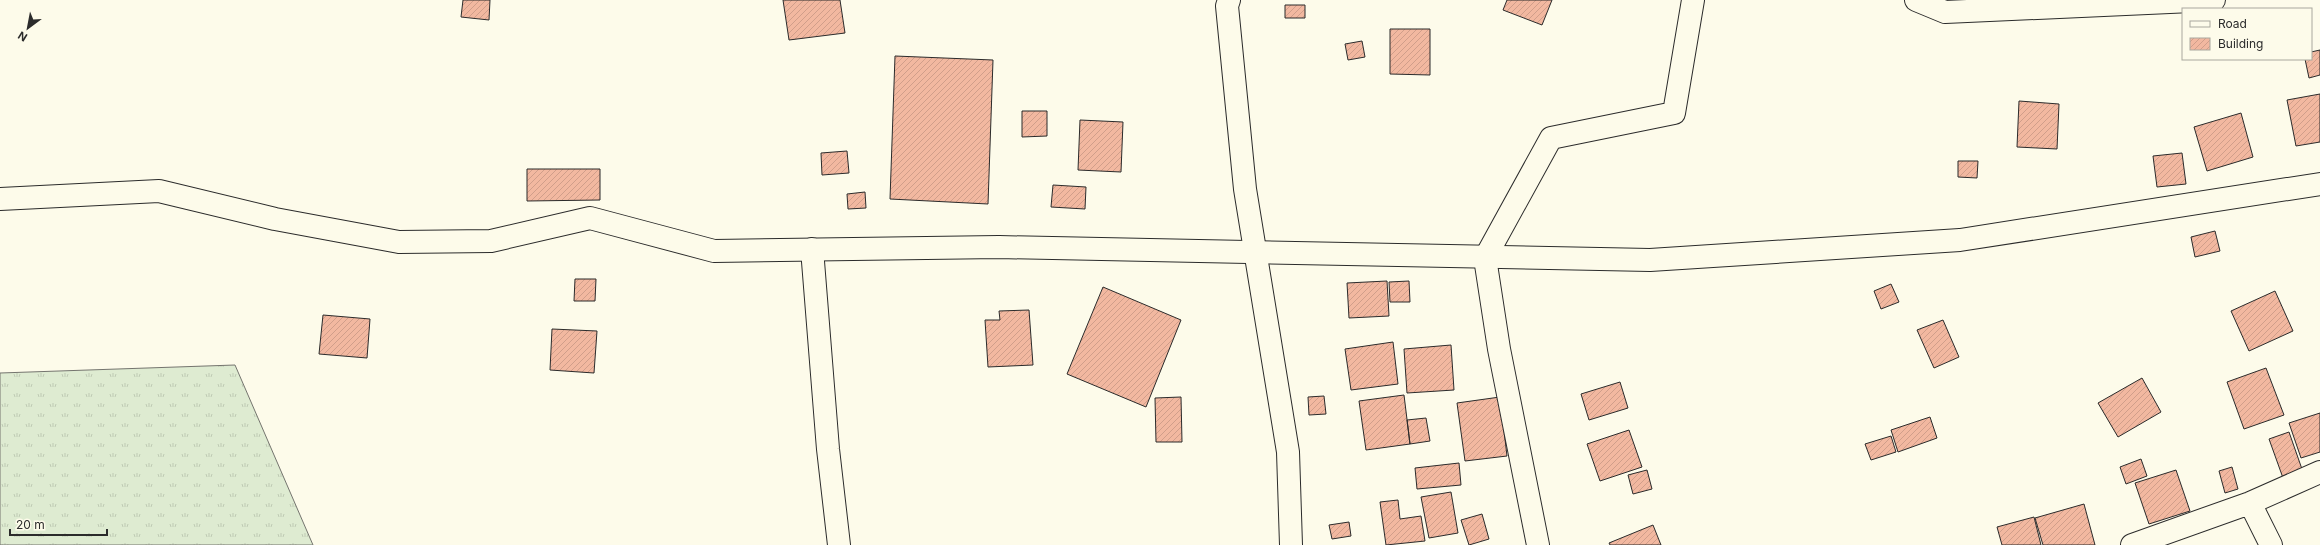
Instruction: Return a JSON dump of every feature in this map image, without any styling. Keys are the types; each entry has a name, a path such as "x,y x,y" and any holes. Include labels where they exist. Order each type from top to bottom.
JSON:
{"street":[{"path":"1229,0 1227,6 1245,189 1288,452 1291,545"},
{"path":"1538,545 1498,349 1485,258 1551,138 1674,113 1693,0"},
{"path":"1916,0 1945,12 2214,0"},
{"path":"0,199 159,191 276,219 399,242 491,241 590,218 714,251 999,247 1255,254 1650,260 1960,240 2320,184"},
{"path":"812,249 828,449 839,545"},
{"path":"2132,545 2250,503 2320,472"},
{"path":"2250,503 2271,545"}],"green space":[{"path":"235,365 313,545 0,545 0,373"}],"building":[{"path":"463,0 490,0 489,20 461,17"},
{"path":"783,0 840,0 845,33 789,40"},
{"path":"1507,0 1552,0 1542,25 1503,10"},
{"path":"1285,5 1305,5 1305,18 1285,18"},
{"path":"1390,29 1430,29 1430,75 1390,74"},
{"path":"1362,41 1365,57 1348,60 1345,44"},
{"path":"2320,50 2320,75 2309,78 2305,60 2312,60 2312,52"},
{"path":"895,56 993,60 988,204 890,199"},
{"path":"2320,94 2320,142 2296,146 2287,100"},
{"path":"2019,101 2059,104 2057,149 2017,147"},
{"path":"1022,111 1047,111 1047,136 1022,137"},
{"path":"2241,113 2253,157 2207,171 2194,127"},
{"path":"1080,120 1123,122 1121,172 1078,170"},
{"path":"847,151 849,173 822,175 821,153"},
{"path":"2182,153 2186,184 2157,187 2153,156"},
{"path":"1958,161 1978,161 1977,178 1958,177"},
{"path":"527,169 600,169 600,200 527,201"},
{"path":"1053,185 1086,187 1085,209 1051,207"},
{"path":"865,192 866,208 848,209 847,194"},
{"path":"2215,231 2220,251 2195,257 2191,237"},
{"path":"575,279 596,279 595,301 574,301"},
{"path":"1387,281 1389,316 1349,318 1347,283"},
{"path":"1409,281 1410,302 1390,302 1389,282"},
{"path":"1891,284 1899,302 1881,309 1874,291"},
{"path":"1103,287 1181,320 1146,407 1067,374"},
{"path":"2275,291 2293,331 2249,351 2231,311"},
{"path":"1029,310 1033,365 988,367 985,320 1000,320 999,311"},
{"path":"323,315 370,319 367,358 319,354"},
{"path":"1943,320 1959,357 1934,368 1917,330"},
{"path":"552,329 597,331 594,373 550,370"},
{"path":"1393,342 1398,384 1351,390 1345,349"},
{"path":"1451,345 1454,390 1407,393 1404,349"},
{"path":"2266,368 2284,415 2244,429 2227,382"},
{"path":"2142,378 2161,412 2118,437 2098,403"},
{"path":"1620,382 1628,408 1589,420 1581,394"},
{"path":"1404,395 1410,444 1366,450 1359,401"},
{"path":"1324,396 1326,414 1309,415 1308,397"},
{"path":"1181,397 1182,442 1156,442 1155,398"},
{"path":"1500,397 1507,456 1465,461 1457,403"},
{"path":"2320,413 2320,452 2301,458 2289,423"},
{"path":"1930,417 1937,438 1898,452 1891,430"},
{"path":"1426,418 1430,441 1410,444 1407,420"},
{"path":"1629,430 1642,467 1600,481 1587,444"},
{"path":"2289,432 2303,472 2283,478 2269,439"},
{"path":"1891,436 1896,452 1871,460 1865,444"},
{"path":"2141,459 2147,476 2126,484 2120,467"},
{"path":"1459,463 1461,485 1417,489 1415,468"},
{"path":"2232,467 2238,489 2225,493 2219,471"},
{"path":"1647,470 1652,489 1633,494 1628,475"},
{"path":"2176,470 2190,511 2149,524 2135,483"},
{"path":"1451,492 1458,533 1429,538 1421,497"},
{"path":"1398,500 1400,519 1421,516 1425,541 1386,545 1380,502"},
{"path":"2084,504 2095,545 2043,545 2035,518"},
{"path":"1482,514 1489,539 1469,545 1461,520"},
{"path":"2034,517 2041,545 2002,545 1997,527"},
{"path":"1349,522 1351,536 1332,539 1329,525"},
{"path":"1653,525 1661,545 1610,545 1609,543"}]}
